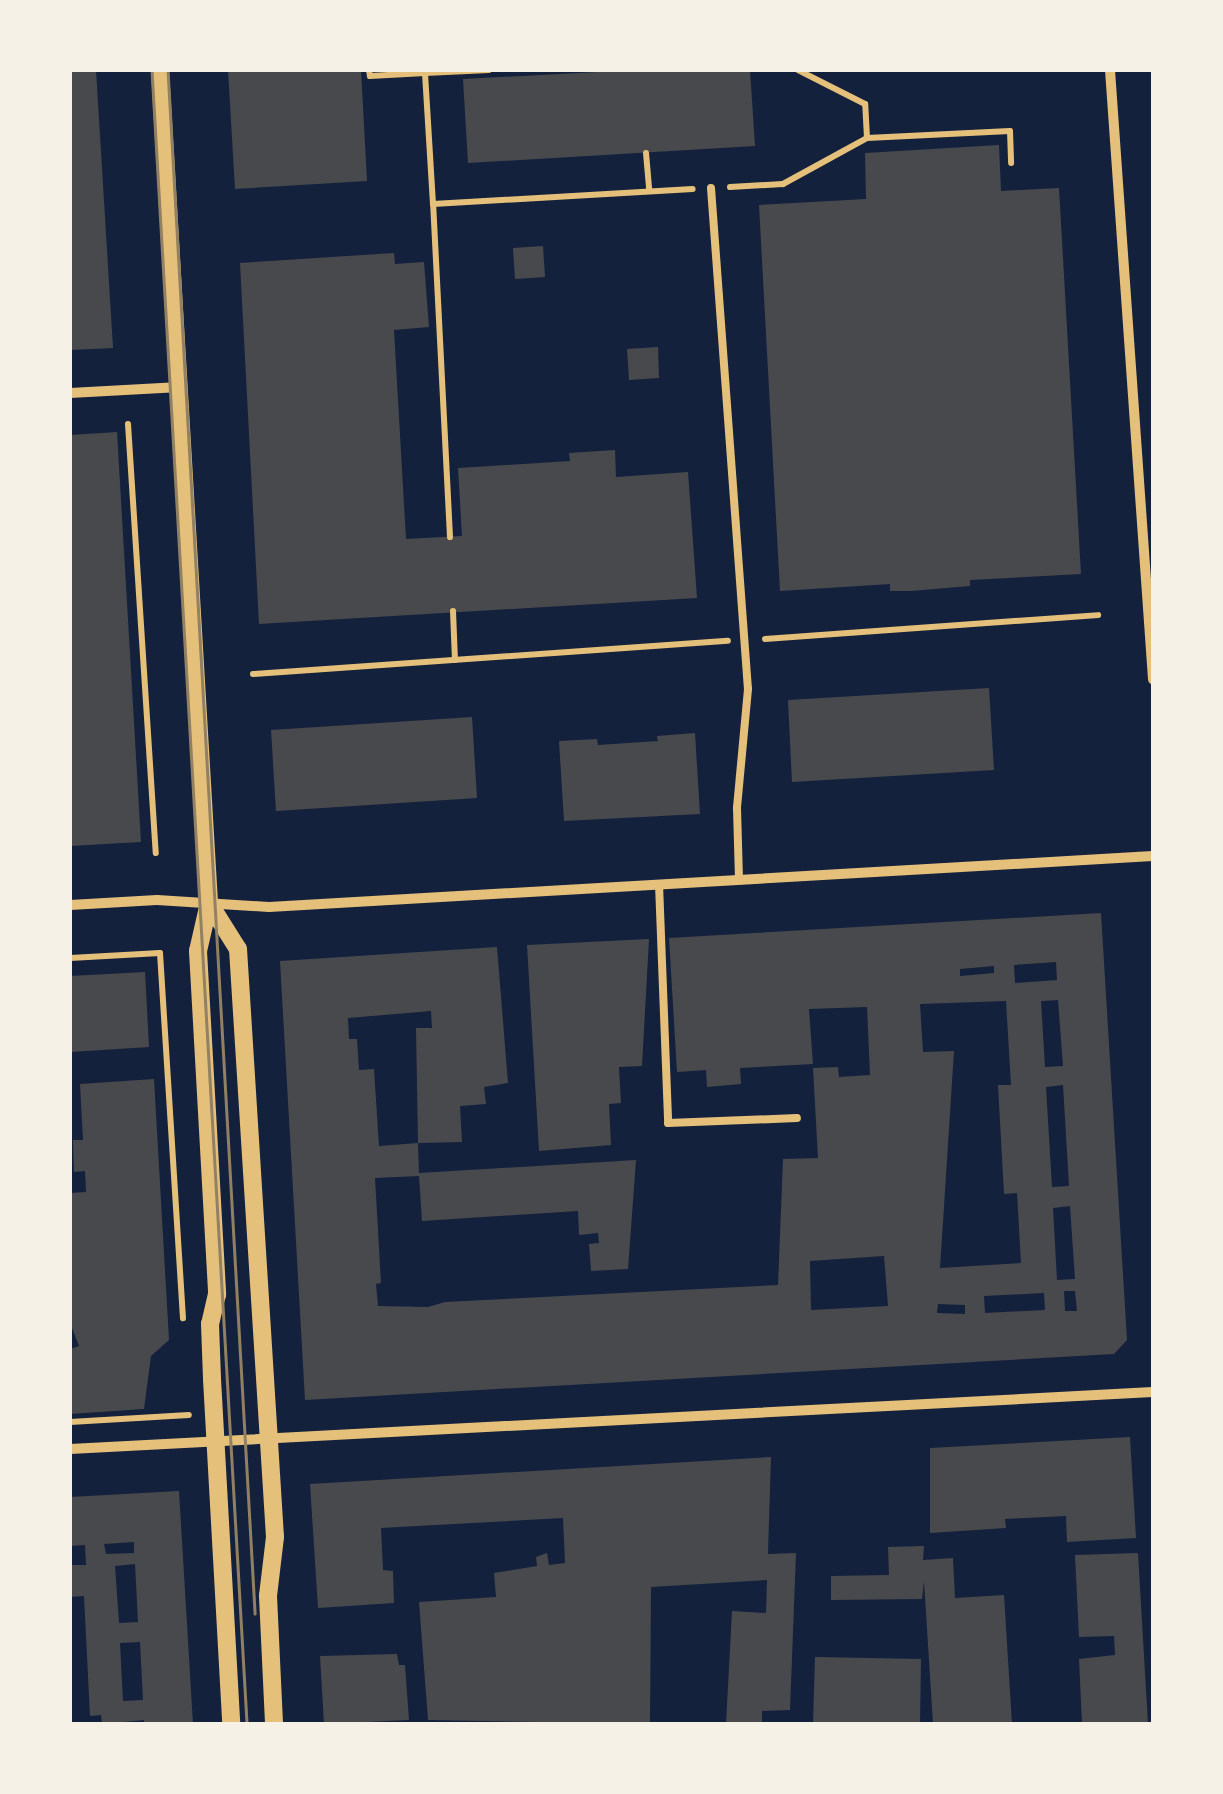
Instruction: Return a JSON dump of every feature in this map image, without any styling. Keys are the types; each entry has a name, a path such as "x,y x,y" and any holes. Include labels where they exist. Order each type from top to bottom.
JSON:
{"street":[{"path":"160,70 209,903 198,951 216,1294 210,1324 231,1724"},
{"path":"1110,70 1153,679"},
{"path":"70,393 180,387"},
{"path":"70,905 157,900 268,907 1153,856"},
{"path":"209,903 238,949 275,1537 268,1596 274,1724"},
{"path":"70,1449 1153,1392"}],"lane":[{"path":"711,188 748,689 736,808 740,880"},
{"path":"659,884 668,1123 796,1118"}],"path":[{"path":"370,70 370,76 489,70"},
{"path":"798,70 864,104 866,138"},
{"path":"424,73 450,537"},
{"path":"433,204 782,184 866,138 1010,131 1011,163"},
{"path":"646,152 649,191"},
{"path":"128,424 156,853"},
{"path":"453,611 455,660"},
{"path":"253,674 1098,615"},
{"path":"70,958 160,953 183,1322"},
{"path":"70,1422 188,1415 188,1397"}],"building":[{"path":"70,70 96,70 113,348 70,350"},
{"path":"228,70 361,70 367,181 235,189"},
{"path":"635,70 750,70 755,146 468,163 463,79"},
{"path":"999,145 1001,191 1059,188 1081,574 970,580 970,586 911,591 890,591 890,584 780,591 759,205 866,199 865,153"},
{"path":"543,246 545,277 515,279 513,248"},
{"path":"394,253 395,264 424,262 429,327 394,330 406,539 462,536 458,468 570,461 569,453 615,450 616,477 688,472 697,598 259,624 240,263"},
{"path":"658,347 659,378 629,380 627,349"},
{"path":"117,432 141,842 70,846 70,435"},
{"path":"989,688 994,770 792,782 788,700"},
{"path":"472,717 477,798 276,811 271,730"},
{"path":"695,733 700,814 564,821 559,741 597,739 598,745 658,741 657,736"},
{"path":"1101,913 1127,1340 1114,1354 305,1400 280,961 497,947 508,1083 484,1087 486,1104 460,1106 462,1142 418,1143 419,1173 636,1160 628,1269 591,1271 589,1244 599,1243 598,1233 579,1235 578,1211 422,1221 419,1176 375,1178 381,1283 376,1284 378,1306 428,1307 445,1302 778,1285 783,1159 818,1158 813,1068 838,1067 839,1077 870,1075 867,1007 809,1009 813,1064 740,1068 741,1084 707,1087 706,1070 677,1072 669,938","holes":["1056,962 1057,980 1015,983 1014,965","994,966 994,973 960,976 960,969","1058,1000 1063,1066 1045,1067 1041,1001","1006,1001 1011,1085 998,1085 1004,1194 1017,1193 1021,1263 940,1268 954,1051 923,1052 920,1004","431,1011 432,1028 416,1028 418,1143 379,1146 374,1069 359,1070 357,1039 349,1039 348,1018","1063,1085 1069,1186 1052,1187 1046,1087","1070,1206 1075,1279 1057,1280 1053,1208","884,1256 888,1306 811,1310 810,1261","1064,1291 1075,1291 1077,1311 1065,1311","1044,1293 1045,1310 985,1313 984,1296","938,1304 965,1305 965,1314 937,1313"]},
{"path":"649,939 642,1066 619,1067 621,1103 609,1104 611,1145 539,1151 527,945"},
{"path":"145,972 149,1047 70,1052 70,976"},
{"path":"154,1079 169,1340 151,1356 144,1409 70,1414 70,1349 79,1346 70,1323 70,1193 86,1192 85,1171 74,1172 73,1140 83,1140 80,1084"},
{"path":"1130,1437 1136,1538 1067,1542 1066,1516 1005,1519 1006,1528 930,1533 930,1448"},
{"path":"771,1457 768,1554 796,1553 790,1710 762,1711 762,1724 726,1724 732,1611 766,1613 767,1580 651,1587 650,1724 428,1720 419,1602 496,1597 494,1573 537,1566 536,1557 547,1553 549,1565 565,1563 563,1518 381,1528 383,1570 393,1571 394,1603 318,1608 310,1484"},
{"path":"179,1491 193,1724 144,1724 144,1720 102,1724 101,1715 90,1716 84,1596 70,1597 70,1565 86,1565 85,1545 70,1546 70,1497","holes":["134,1542 134,1553 106,1554 104,1544","135,1564 138,1622 119,1623 115,1566","140,1642 143,1700 123,1701 120,1643"]},
{"path":"924,1546 923,1560 953,1558 955,1598 1004,1595 1012,1724 933,1724 924,1581 922,1599 831,1600 831,1576 889,1575 888,1547"},
{"path":"1138,1553 1148,1724 1082,1724 1079,1659 1115,1655 1114,1636 1079,1637 1075,1555"},
{"path":"397,1654 399,1665 405,1665 409,1720 324,1724 320,1656"},
{"path":"815,1657 921,1659 920,1724 813,1724"}],"tram line":[{"path":"152,70 247,1724"},
{"path":"168,70 255,1614"}]}
